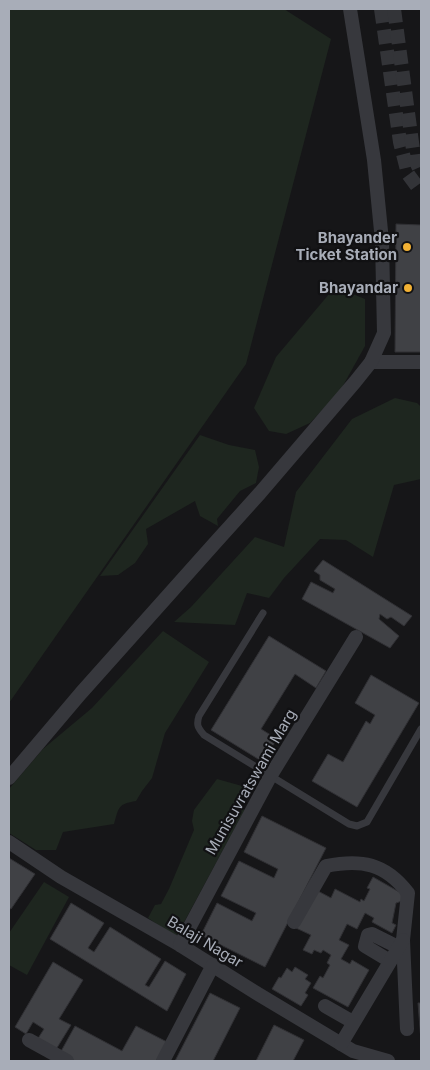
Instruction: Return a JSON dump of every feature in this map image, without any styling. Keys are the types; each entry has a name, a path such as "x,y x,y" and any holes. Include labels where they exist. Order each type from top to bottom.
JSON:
{"street":[{"path":"9,778 355,382 371,362 384,333 382,241 374,160 350,9"},
{"path":"371,362 421,362"},
{"name":"Munisuvratswami Marg","path":"180,945 271,775 356,637"},
{"name":"Balaji Nagar","path":"9,842 61,878 180,945 353,1051 388,1061"},
{"path":"294,922 326,866 344,863 363,863 384,871 402,885 408,893 401,944 407,1029"},
{"path":"390,961 365,946 368,935 372,934 401,944"},
{"path":"341,1044 401,944"},
{"path":"163,1061 213,965"},
{"path":"325,1006 354,1022"},
{"path":"29,1040 67,1061"}],"lane":[{"path":"263,614 199,716 198,728 204,734 349,824 357,826 367,822 421,729"}],"shaded area":[{"path":"9,9 284,9 331,39 246,364 9,703"},
{"path":"335,287 365,299 365,346 340,391 310,423 286,434 269,431 254,408 276,357"},
{"path":"395,398 417,403 421,407 421,479 394,485 373,557 346,540 320,539 284,578 269,598 247,593 235,625 174,622 191,607 255,537 284,547 296,492 352,419"},
{"path":"200,435 229,445 255,450 259,467 256,483 240,491 217,519 218,526 200,516 195,501 146,529 148,544 135,563 118,575 100,576"},
{"path":"163,631 209,662 165,733 152,778 136,801 126,803 120,807 114,824 63,832 56,850 36,850 9,833 9,789 43,749 92,708"},
{"path":"217,779 242,786 244,811 176,937 148,918 155,905 161,904 169,889 194,830 192,821 194,810"},
{"path":"44,882 69,897 27,975 9,965 9,933"}],"building":[{"name":"Bhayandar","path":"396,224 421,225 421,352 395,352"},
{"path":"323,560 412,616 404,626 391,617 387,619 380,614 379,619 399,636 390,648 302,599 311,582 333,593 335,589 320,580 320,575 314,571"},
{"path":"269,636 326,671 316,688 295,674 261,729 277,739 263,762 211,730"},
{"path":"371,675 419,703 357,807 312,781 328,754 343,762 366,721 370,724 375,715 355,703"},
{"path":"262,816 326,848 265,967 201,935 217,903 252,921 256,913 221,896 239,861 274,878 278,869 244,852"},
{"path":"9,858 35,874 11,909 9,908"},
{"path":"373,877 401,893 402,901 396,903 392,923 396,925 392,933 372,922 374,918 365,913 357,929 347,924 339,940 349,945 341,959 350,964 352,960 369,970 348,1007 313,988 320,976 323,978 330,965 327,963 331,955 323,950 321,953 314,950 312,954 303,950 311,935 296,928 316,890 331,898 335,889 360,902 361,899 364,901 370,889 367,888"},
{"path":"71,903 104,923 88,948 94,952 110,927 161,959 145,985 149,987 165,961 186,974 167,1011 50,939"},
{"path":"53,962 83,980 59,1019 71,1025 55,1051 37,1040 44,1029 33,1022 26,1034 15,1027"},
{"path":"295,967 308,975 305,979 311,983 305,993 308,995 301,1006 272,989 287,968 292,972"},
{"path":"210,993 240,1008 213,1061 175,1061"},
{"path":"418,1003 421,1003 421,1041"},
{"path":"274,1025 304,1040 293,1061 256,1061"},
{"path":"75,1026 122,1051 136,1026 167,1042 156,1061 71,1061 59,1055"}],"tunnel":[{"path":"381,9 400,142 408,174 421,191"},
{"path":"394,9 414,157 421,173"}],"place":[{"name":"Bhayander Ticket Station","path":"407,247"},
{"name":"Bhayandar","path":"408,288"}]}
